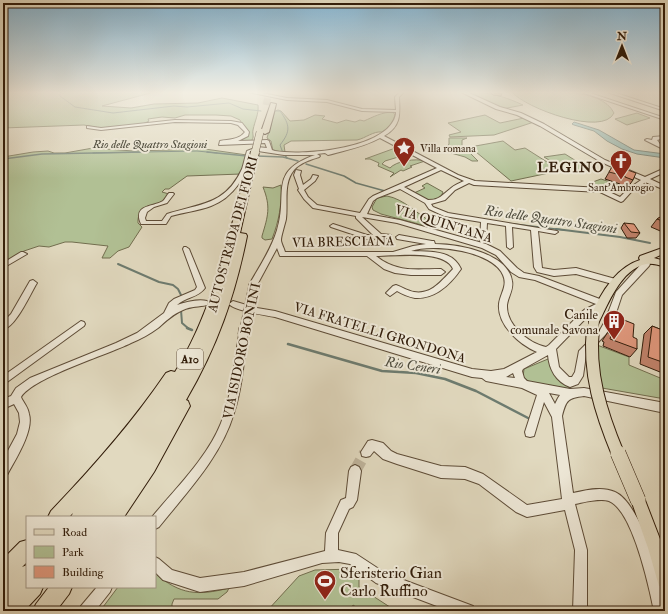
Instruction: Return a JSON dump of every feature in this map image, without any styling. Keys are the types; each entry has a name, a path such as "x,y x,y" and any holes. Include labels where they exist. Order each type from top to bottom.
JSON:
{"highway":[{"name":"AUTOSTRADA DEI FIORI","path":"81,516 129,456 158,412 196,347 208,320 210,299 230,250 252,175 265,121"},
{"name":"AUTOSTRADA DEI FIORI","path":"95,516 138,460 168,416 196,369 215,329 234,274 252,175"},
{"name":"A10","path":"59,516 112,456 166,385 192,342 210,299"},
{"name":"A10","path":"114,516 148,466 202,371 210,351 215,329"},
{"path":"3,573 26,550"},
{"path":"3,600 26,576"},
{"path":"10,611 32,588"},
{"path":"43,611 61,588"}],"main road":[{"path":"665,250 635,262 616,282 601,304 594,321 590,348 593,380 603,415 638,500 656,548 665,580"},
{"path":"629,269 647,261 665,264"}],"street":[{"path":"89,127 101,129 175,121 232,122 240,124 247,132 246,135 238,140 222,142 221,144 268,141 269,150"},
{"name":"VIA ISIDORO BONINI","path":"156,522 202,463 219,438 228,415 253,285 277,239 284,217 285,183 290,172 302,161 358,145 380,136 393,126 397,121"},
{"path":"533,121 603,161 665,188"},
{"path":"380,136 441,168 470,181 481,183 601,190 621,200 631,189 664,171"},
{"path":"665,137 647,140 665,148"},
{"path":"656,138 654,140 658,145"},
{"path":"171,194 165,202 146,208 141,220 143,224 164,223 172,214 216,201 229,191 240,177 247,162 249,152 257,149 269,150 277,153 313,154 323,151 331,152"},
{"path":"379,236 359,219 371,200 374,197 441,168"},
{"path":"298,171 297,175 302,189 312,182 315,176"},
{"path":"427,202 441,200 453,189 470,181"},
{"path":"400,187 427,202 431,208 446,215 555,232"},
{"name":"VIA QUINTANA","path":"302,189 302,193 315,207 398,221 484,246 498,253 514,270 522,275 536,278 601,304"},
{"path":"483,241 484,221"},
{"path":"509,225 510,247"},
{"path":"333,226 367,237 389,236"},
{"path":"534,229 538,267 540,270 554,273 576,271 616,282"},
{"path":"399,237 444,246"},
{"name":"VIA BRESCIANA","path":"277,239 282,254 404,253 419,247 444,246 492,259 508,277 509,283 503,308 509,324 522,340 528,352 529,359"},
{"path":"168,314 173,304 177,300 199,291 201,288 186,249"},
{"path":"390,293 396,288 414,295 429,294 437,290 457,269 455,262 449,257 404,253"},
{"path":"3,266 23,254"},
{"path":"369,254 374,259 397,272 441,272"},
{"path":"567,381 575,381 578,377 582,354 603,332 609,322 614,303 619,294 646,264"},
{"path":"3,327 14,316 33,284"},
{"path":"3,471 22,432 25,422 25,414 16,399 18,392 25,386 140,335 182,305 210,299"},
{"name":"VIA FRATELLI GRONDONA","path":"233,304 257,311 275,314 472,373 491,375 505,373 549,349 587,312 601,304"},
{"path":"3,381 81,324"},
{"name":"VIA BRESCIANA","path":"522,340 538,350 549,349"},
{"path":"549,349 553,364 559,375 584,392"},
{"path":"520,366 517,371 518,375 525,385 542,393 547,398 557,416 568,502 581,550 580,611"},
{"path":"472,373 525,385 570,393 584,392 665,408"},
{"path":"530,432 542,393"},
{"path":"557,416 561,401 570,393"},
{"path":"3,404 16,399"},
{"path":"369,448 380,447 387,455 441,472 466,473 483,480 520,508 527,511 602,495 613,497 624,505 632,517 661,611"},
{"path":"331,556 332,533 345,504 352,500 355,471"},
{"path":"156,564 168,575 200,585 244,579 331,556 339,556 352,558 381,578 468,611"},
{"path":"86,611 104,588"}],"green space":[{"path":"3,121 149,121 143,124 100,128 84,125 3,128"},
{"path":"240,121 255,121 251,141 225,142 241,140 247,135"},
{"path":"272,121 328,121 337,123 344,121 355,122 358,121 393,121 382,132 357,140 291,141 284,145 285,152 273,151 271,141 267,138"},
{"path":"459,121 496,121 500,123 511,121 534,122 494,135 450,137 449,135 461,132 448,123"},
{"path":"578,121 603,121 595,122"},
{"path":"618,121 641,121 627,125"},
{"path":"449,138 467,138 462,140 462,145 478,161 472,161 465,157 444,151 449,144"},
{"path":"503,141 515,150 525,148 558,169 548,172 549,173 511,181 470,147"},
{"path":"398,147 408,152 404,153 405,155 385,161 382,164 390,168 406,161 425,161 410,166 412,167 403,171 401,170 390,177 394,173 378,166 379,163 370,159 365,159"},
{"path":"93,148 133,151 205,149 247,155 241,174 187,176 169,189 165,189 162,192 169,194 163,201 146,208 140,213 138,223 142,227 129,247 118,251 110,258 102,258 108,246 65,242 49,247 39,246 24,251 3,264 3,157 48,151 54,153 65,153"},
{"path":"565,154 589,169 576,173 572,171 569,172 544,157"},
{"path":"601,179 629,188 626,191 601,190 590,183"},
{"path":"427,183 443,192 440,199 426,200 414,193 425,188 422,186"},
{"path":"281,185 280,212 276,226 272,239 265,240 262,236 268,206 263,187 273,188"},
{"path":"387,196 399,200 433,223 433,228 381,214 373,210 372,207 377,198"},
{"path":"597,345 629,357 629,365 665,380 665,399 602,388 597,366"},
{"path":"548,359 552,369 558,377 574,390 531,383 523,377 524,369"},
{"path":"355,569 359,577 359,587 396,611 362,611 353,605 350,611 267,611 299,576 315,570"},
{"path":"156,574 173,586 190,592 199,593 229,588 227,592 218,599 174,599 172,611 100,611 117,588 156,588"}],"water":[{"path":"574,122 599,130 634,150 665,154 665,158 637,154 622,149 607,141 594,131 572,124"}],"building":[{"path":"612,167 618,169 619,167 636,173 633,180 625,176 609,172"},
{"path":"665,214 665,222 657,219"},
{"path":"624,223 634,224 640,233 631,232"},
{"path":"619,318 634,324 633,337 637,339 637,349 610,339 611,335 608,333"},
{"path":"652,326 665,331 665,363 648,357"}],"waterway":[{"path":"283,153 280,145 286,136 288,128 286,121"},
{"name":"Rio delle Quattro Stagioni","path":"145,152 197,151 247,156"},
{"name":"Rio delle Quattro Stagioni","path":"3,159 42,154 145,152"},
{"name":"Rio delle Quattro Stagioni","path":"93,153 145,152"},
{"name":"Rio delle Quattro Stagioni","path":"282,152 287,158"},
{"name":"Rio delle Quattro Stagioni","path":"257,156 283,157 298,161"},
{"name":"Rio delle Quattro Stagioni","path":"306,164 344,176 356,183 385,191"},
{"name":"Rio delle Quattro Stagioni","path":"506,223 564,230"},
{"name":"Rio delle Quattro Stagioni","path":"556,229 564,230"},
{"name":"Rio delle Quattro Stagioni","path":"564,230 620,237 650,243"},
{"name":"Rio Ceneri","path":"118,264 159,282 173,285 178,289 181,295"},
{"name":"Rio Ceneri","path":"181,310 182,323 189,329"},
{"name":"Rio Ceneri","path":"288,344 382,371 416,373 445,379 476,391 530,419"}],"tunnel":[{"path":"355,471 365,453"}],"place":[{"name":"Villa romana","path":"404,168"},
{"name":"Sant'Ambrogio","path":"621,180"},
{"name":"Canile comunale Savona","path":"614,340"},
{"name":"Sferisterio Gian Carlo Ruffino","path":"325,600"}],"district":[{"name":"LEGINO","path":"571,167"}]}
